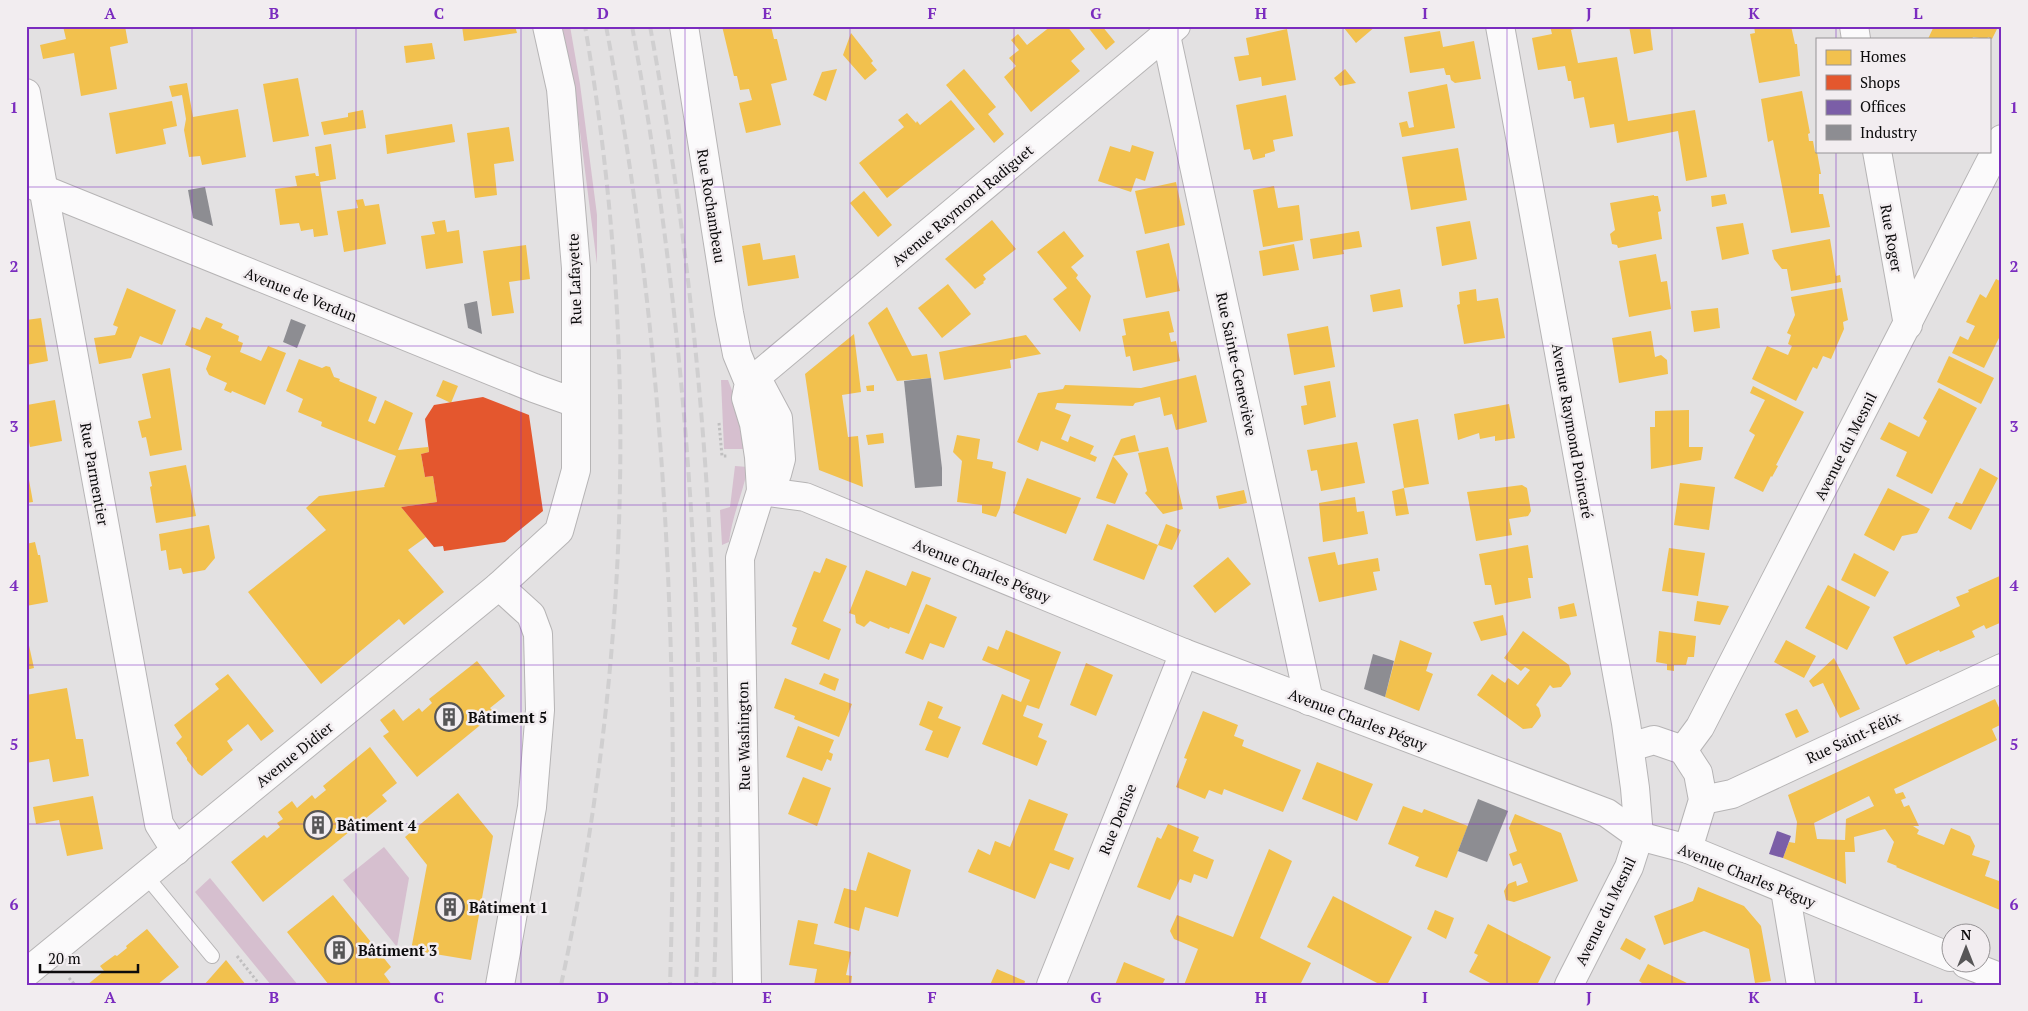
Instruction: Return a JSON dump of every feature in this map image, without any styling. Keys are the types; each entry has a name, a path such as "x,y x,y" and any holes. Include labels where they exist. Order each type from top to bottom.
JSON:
{"street":[{"name":"Rue Lafayette","path":"547,26 561,89 576,268 576,470 559,531"},
{"name":"Rue Rochambeau","path":"684,26 729,313 738,354 749,383 746,398 758,449 761,491"},
{"name":"Avenue Raymond Poincaré","path":"1500,26 1630,747 1639,836"},
{"name":"Avenue Raymond Radiguet","path":"749,383 1169,29"},
{"name":"Rue Sainte-Geneviève","path":"1169,29 1309,701"},
{"name":"Rue Parmentier","path":"26,93 35,186 159,824 176,851"},
{"name":"Avenue du Mesnil","path":"1683,750 1700,727 2002,139"},
{"name":"Rue Roger","path":"1877,152 1908,325"},
{"name":"Avenue de Verdun","path":"35,186 534,388 576,403"},
{"name":"Avenue Charles Péguy","path":"761,491 805,497 1184,653 1607,813 1639,836 1688,849 1940,953"},
{"name":"Rue Washington","path":"747,985 740,558 761,491"},
{"name":"Avenue Didier","path":"26,973 499,586 559,531"},
{"path":"499,586 531,615 538,634 540,710 532,807 500,985"},
{"name":"Rue Denise","path":"1051,985 1184,653"},
{"name":"Rue Saint-Félix","path":"1703,800 1732,794 2002,668"},
{"path":"1630,747 1654,740 1683,750 1698,773 1703,800 1688,849"},
{"name":"Avenue du Mesnil","path":"1569,985 1629,867 1639,836"},
{"path":"1785,890 1801,985"},
{"path":"1990,973 2002,978"}],"lane":[{"path":"146,876 212,956"}],"shaded area":[{"path":"562,26 570,26 580,84 597,215 597,264 574,85"},
{"path":"721,380 728,380 741,414 749,449 724,449"},
{"path":"735,466 748,467 729,542 722,545 720,510 730,507"},
{"path":"384,847 409,878 397,947 343,880"},
{"path":"210,878 298,985 271,985 195,892"}],"building: Homes":[{"path":"63,26 125,26 128,43 110,47 117,89 81,96 74,53 43,59 40,45 66,39"},
{"path":"462,26 515,26 517,33 464,41"},
{"path":"722,26 771,26 774,39 777,39 787,80 771,84 781,125 746,133 739,103 752,100 749,89 740,90 737,76 734,76"},
{"path":"1051,26 1067,26 1085,49 1071,61 1080,71 1031,112 1004,77 1016,66 1009,58 1019,50 1011,40 1018,34 1027,45"},
{"path":"1087,26 1102,26 1115,42 1106,50"},
{"path":"1339,26 1376,26 1356,43 1344,28 1342,29"},
{"path":"1550,26 1584,26 1571,30 1578,63 1617,57 1628,121 1695,110 1707,177 1686,181 1678,131 1617,143 1614,124 1590,128 1584,97 1574,99 1571,81 1568,81 1565,66 1538,70 1532,38 1552,34"},
{"path":"1629,26 1650,26 1653,50 1634,54"},
{"path":"1754,26 1791,26 1795,44 1797,44 1800,76 1759,83 1750,34 1755,33"},
{"path":"1934,26 1992,26 1997,29 1992,39 1988,37 1928,38"},
{"path":"1287,29 1296,80 1262,86 1261,77 1239,81 1234,57 1249,55 1246,38"},
{"path":"1440,31 1443,47 1474,41 1481,79 1455,83 1451,80 1450,75 1446,75 1444,68 1410,73 1404,37"},
{"path":"851,33 873,61 871,63 877,70 865,80 843,55"},
{"path":"432,43 435,59 406,63 404,46"},
{"path":"837,69 826,101 813,95 822,72"},
{"path":"964,69 996,107 988,114 1004,134 994,143 946,85"},
{"path":"1345,69 1356,83 1340,86 1334,78"},
{"path":"298,78 309,136 273,142 263,84"},
{"path":"187,83 193,117 238,109 246,157 202,165 200,156 189,157 184,130 186,119 182,95 172,97 169,86"},
{"path":"1447,84 1455,128 1402,137 1399,123 1407,121 1409,128 1414,127 1408,92"},
{"path":"1802,91 1810,133 1808,134 1809,141 1813,141 1815,152 1817,152 1821,174 1819,174 1819,194 1823,194 1830,227 1791,233 1773,140 1768,142 1761,99"},
{"path":"1286,95 1293,136 1273,140 1275,151 1265,154 1265,157 1253,160 1250,149 1244,150 1236,105"},
{"path":"951,100 975,129 887,198 859,163 904,127 898,120 907,113 920,125"},
{"path":"172,101 177,126 163,129 166,144 116,154 109,113"},
{"path":"363,110 366,128 324,135 321,122 348,117 348,113"},
{"path":"452,124 455,142 387,154 385,135"},
{"path":"509,127 514,161 494,164 497,195 475,198 467,133"},
{"path":"331,144 336,179 320,182 328,235 314,237 313,229 301,231 299,223 280,225 275,189 297,186 295,176 315,173 316,176 319,176 315,147"},
{"path":"1132,145 1154,152 1145,181 1136,178 1131,192 1098,181 1110,146 1130,152"},
{"path":"1458,148 1467,200 1411,210 1402,157"},
{"path":"1176,182 1185,225 1145,234 1135,191"},
{"path":"1274,186 1278,208 1299,205 1303,240 1263,247 1253,190"},
{"path":"864,191 892,225 878,237 850,203"},
{"path":"1725,194 1727,204 1712,207 1711,196"},
{"path":"1654,195 1658,196 1661,211 1658,212 1662,239 1618,248 1617,245 1612,244 1610,234 1615,230 1610,203"},
{"path":"363,199 365,206 379,204 386,244 344,252 337,211 358,208 356,200"},
{"path":"445,220 447,232 459,230 463,263 426,269 421,236 435,234 432,222"},
{"path":"992,220 1016,249 983,275 986,279 984,283 975,289 945,259"},
{"path":"1470,221 1477,259 1442,266 1436,227"},
{"path":"1743,223 1749,254 1722,260 1716,227"},
{"path":"1064,231 1084,256 1071,267 1078,275 1076,278 1091,296 1080,332 1053,299 1067,288 1037,252"},
{"path":"1359,231 1362,247 1343,250 1344,254 1313,259 1310,239"},
{"path":"1830,239 1836,276 1840,275 1841,282 1791,291 1787,269 1782,269 1774,259 1772,250"},
{"path":"760,243 763,260 795,255 799,278 748,286 742,246"},
{"path":"1169,243 1180,291 1146,298 1136,251"},
{"path":"1294,244 1299,270 1263,276 1259,251"},
{"path":"526,245 530,279 509,282 514,313 492,316 483,251"},
{"path":"1656,254 1661,282 1667,281 1671,309 1629,317 1619,261"},
{"path":"1996,279 2002,282 2002,340 1999,338 1984,368 1952,353 1960,336 1968,340 1975,326 1966,322 1980,294 1986,298"},
{"path":"948,284 971,314 942,338 918,308"},
{"path":"127,288 176,310 162,345 140,336 131,358 99,364 94,338 115,335 118,327 113,325"},
{"path":"1842,288 1848,320 1843,322 1844,329 1831,359 1823,356 1817,369 1813,367 1796,401 1752,379 1767,346 1788,355 1792,346 1788,344 1791,335 1787,333 1795,315 1791,297"},
{"path":"1400,289 1403,307 1373,312 1370,295"},
{"path":"1476,289 1477,301 1498,298 1505,338 1464,344 1457,305 1460,304 1459,292"},
{"path":"887,307 912,356 927,354 931,378 897,381 868,323"},
{"path":"1718,308 1720,328 1694,332 1691,311"},
{"path":"1169,311 1174,332 1169,333 1171,342 1176,341 1180,361 1133,371 1130,356 1126,357 1122,336 1126,335 1123,319"},
{"path":"206,317 223,324 221,328 239,336 238,341 243,343 240,352 261,361 268,346 286,353 265,405 232,391 231,393 224,390 227,383 209,375 206,369 211,356 185,345 192,327 200,330"},
{"path":"41,318 48,361 26,365 26,320"},
{"path":"1328,326 1335,367 1294,375 1287,334"},
{"path":"1651,331 1655,357 1661,355 1667,360 1668,374 1619,383 1612,338"},
{"path":"854,334 861,392 842,395 848,437 858,436 863,487 819,470 805,374"},
{"path":"1026,335 1041,354 1010,360 1011,368 944,380 939,352"},
{"path":"1949,356 1994,378 1981,404 1937,382"},
{"path":"299,359 322,368 330,367 334,377 340,379 339,381 377,397 368,421 375,424 385,400 413,413 398,450 428,447 429,452 421,454 425,477 433,476 437,502 401,507 426,537 408,550 444,592 404,625 399,619 321,684 248,592 326,530 306,508 319,496 385,487 396,456 321,426 322,422 298,412 303,399 286,391"},
{"path":"170,368 182,450 150,456 146,437 142,438 138,421 151,418 142,374"},
{"path":"1196,375 1207,422 1176,430 1172,414 1164,416 1160,397 1135,403 1133,406 1057,403 1055,409 1071,415 1061,439 1068,442 1070,436 1094,446 1090,454 1097,457 1095,462 1041,441 1038,451 1017,442 1038,393 1063,389 1065,385 1141,388"},
{"path":"443,380 458,386 451,403 436,396"},
{"path":"1330,381 1336,417 1304,425 1301,406 1307,405 1304,386"},
{"path":"874,385 874,391 867,391 866,386"},
{"path":"1753,386 1804,412 1763,492 1734,478 1755,435 1749,431 1765,400 1750,393"},
{"path":"1939,388 1977,408 1932,494 1896,476 1907,452 1880,439 1889,422 1919,437 1927,421 1923,418"},
{"path":"55,400 62,441 30,447 26,426 26,420 29,419 27,405"},
{"path":"1509,404 1515,438 1495,441 1495,436 1480,439 1479,433 1458,440 1454,414"},
{"path":"1689,410 1689,447 1703,447 1701,460 1651,469 1650,427 1655,427 1655,411"},
{"path":"1418,419 1429,484 1404,488 1393,424"},
{"path":"883,433 884,443 868,445 866,435"},
{"path":"957,435 980,439 977,459 993,462 992,468 1006,472 1000,508 996,517 982,513 982,505 957,502 962,461 953,452"},
{"path":"1135,435 1139,451 1113,456 1121,439"},
{"path":"1357,442 1365,483 1321,491 1317,470 1311,471 1307,450"},
{"path":"1168,447 1183,509 1163,514 1145,493 1147,491 1138,453"},
{"path":"1113,456 1128,474 1115,504 1096,498"},
{"path":"186,465 196,516 156,523 149,472"},
{"path":"1980,468 1998,478 1971,530 1948,518 1956,502 1962,504"},
{"path":"1027,478 1081,498 1066,534 1013,513"},
{"path":"29,480 33,502 26,503 26,481"},
{"path":"1680,483 1715,487 1709,530 1674,525"},
{"path":"1522,485 1527,488 1531,511 1528,516 1509,519 1512,535 1476,541 1467,492"},
{"path":"1404,488 1409,514 1396,516 1392,491"},
{"path":"1888,488 1930,509 1917,533 1902,536 1894,551 1864,535"},
{"path":"1244,490 1247,503 1219,509 1216,496"},
{"path":"1355,497 1357,512 1364,511 1368,534 1323,542 1319,503"},
{"path":"1107,524 1158,545 1144,580 1093,560"},
{"path":"1166,524 1181,530 1172,550 1158,545"},
{"path":"209,525 215,558 205,570 183,574 181,568 169,570 166,550 161,551 159,534"},
{"path":"35,542 38,555 40,555 48,602 26,606 26,544"},
{"path":"1528,545 1533,578 1528,578 1531,598 1495,605 1491,585 1485,585 1479,554"},
{"path":"1669,548 1705,553 1698,596 1662,591"},
{"path":"1335,552 1338,565 1378,558 1380,571 1373,572 1377,590 1319,602 1308,557"},
{"path":"1854,553 1889,572 1875,597 1841,580"},
{"path":"1228,557 1251,584 1215,613 1193,586"},
{"path":"826,558 847,566 823,621 841,629 829,660 791,644 797,628 792,626 814,571 820,573"},
{"path":"866,570 906,586 912,571 931,578 909,634 890,627 889,629 870,621 864,627 856,623 855,615 849,613"},
{"path":"2002,575 2002,622 1986,629 1984,625 1972,631 1975,637 1906,665 1893,637 1960,606 1956,597"},
{"path":"1828,585 1870,607 1847,650 1805,628"},
{"path":"1697,601 1729,606 1720,625 1694,621"},
{"path":"1574,603 1577,616 1560,619 1558,607"},
{"path":"926,604 957,617 944,648 930,643 923,660 905,653"},
{"path":"1503,615 1507,635 1481,641 1473,622"},
{"path":"1006,630 1061,652 1039,709 1027,705 1023,716 1043,724 1038,737 1047,741 1037,766 982,744 1002,694 1021,702 1030,680 982,660 988,646 998,650"},
{"path":"1523,631 1569,665 1571,674 1561,687 1553,688 1550,685 1536,705 1541,716 1532,728 1523,729 1477,695 1492,674 1505,683 1508,678 1518,685 1530,670 1525,667 1521,671 1504,658"},
{"path":"1659,631 1696,636 1694,657 1688,657 1686,665 1674,665 1674,671 1667,670 1667,664 1656,662"},
{"path":"26,632 34,668 26,670"},
{"path":"1400,640 1432,653 1426,671 1433,674 1419,711 1385,697"},
{"path":"1786,640 1816,656 1804,678 1774,662"},
{"path":"1834,658 1860,709 1840,718 1823,683 1813,687 1809,681"},
{"name":"Bâtiment 5","path":"477,661 505,696 490,708 495,713 417,777 383,736 389,732 380,720 394,709 403,721 419,708 422,712 432,703 429,699"},
{"path":"1086,663 1113,675 1096,716 1070,705"},
{"path":"824,673 839,679 835,691 819,684"},
{"path":"228,674 274,731 261,741 248,724 227,741 233,750 202,776 198,774 176,743 182,737 174,725 219,689 215,684"},
{"path":"785,678 852,704 839,737 794,719 795,716 774,708"},
{"path":"67,688 76,739 83,739 89,776 53,782 49,759 26,763 26,695"},
{"path":"1995,699 2002,714 2002,724 1992,729 1997,740 1894,789 1896,794 1903,792 1906,798 1901,800 1904,807 1909,805 1919,826 1913,826 1919,830 1917,834 1944,845 1951,828 1970,836 1975,846 1972,855 1990,861 1985,876 2002,882 2000,910 1887,862 1894,842 1885,829 1854,837 1855,852 1845,852 1846,884 1783,858 1789,842 1795,843 1797,822 1788,795","holes":["1869,796 1874,806 1846,819 1845,840 1817,839 1814,823"]},
{"path":"928,701 943,707 938,718 961,727 948,758 925,750 933,731 919,725"},
{"path":"1797,709 1809,732 1796,738 1785,714"},
{"path":"1203,711 1238,725 1234,736 1244,740 1242,746 1301,770 1283,812 1224,789 1222,795 1209,790 1205,799 1176,787 1187,759 1184,758"},
{"path":"798,726 834,740 829,752 833,754 831,761 827,759 822,771 786,757"},
{"name":"Bâtiment 4","path":"370,747 397,783 382,795 387,801 263,902 231,862 264,835 267,838 280,827 277,823 283,819 278,812 292,801 297,808 312,795 315,799 326,790 323,786"},
{"path":"1317,762 1373,784 1357,821 1302,799"},
{"path":"803,777 831,788 817,826 788,814"},
{"name":"Bâtiment 1","path":"458,793 493,836 471,960 411,950 427,865 405,837"},
{"path":"93,796 103,849 67,856 59,820 36,824 33,807"},
{"path":"1029,799 1068,814 1054,850 1074,858 1069,870 1050,863 1035,899 968,872 978,849 990,855 995,841 1010,847"},
{"path":"1403,806 1422,813 1424,809 1468,826 1447,878 1415,866 1419,857 1388,844"},
{"path":"1515,814 1561,833 1578,881 1514,902 1506,900 1504,891 1508,884 1516,881 1517,886 1528,882 1521,863 1513,866 1509,854 1517,851 1509,828"},
{"path":"1168,824 1199,837 1193,851 1214,860 1207,879 1194,874 1191,883 1180,879 1170,900 1137,887 1157,837 1161,839"},
{"path":"1269,849 1292,861 1260,938 1311,963 1300,985 1184,985 1198,949 1174,939 1170,931 1177,915 1233,937"},
{"path":"868,852 911,870 898,917 865,907 859,931 834,923 844,888 856,891"},
{"path":"1698,887 1744,906 1761,926 1771,981 1755,983 1749,949 1704,931 1664,945 1654,916 1693,901"},
{"name":"Bâtiment 3","path":"333,895 391,967 384,974 392,985 329,985 287,932"},
{"path":"1333,896 1412,937 1387,985 1381,985 1307,947"},
{"path":"1435,910 1454,918 1446,939 1427,929"},
{"path":"798,920 818,924 814,944 851,952 846,975 852,976 851,985 814,985 817,969 789,965"},
{"path":"1488,924 1551,957 1537,985 1494,985 1469,972 1478,955 1474,953"},
{"path":"147,929 179,967 157,985 87,985 104,971 100,966 115,955 117,956"},
{"path":"1626,938 1646,949 1640,960 1620,949"},
{"path":"226,960 246,985 204,985"},
{"path":"1124,962 1165,979 1162,985 1115,985"},
{"path":"1648,964 1691,985 1645,985 1639,981"},
{"path":"997,969 1025,981 1024,985 990,985"}],"building: Shops":[{"path":"483,397 529,415 543,511 505,542 444,551 443,546 434,547 401,507 437,502 433,476 425,477 421,454 429,452 425,419 434,405"}],"building: Offices":[{"path":"1777,831 1791,836 1783,858 1769,854"}],"building: Industry":[{"path":"205,187 213,226 193,218 188,190"},
{"path":"477,301 482,334 468,328 464,304"},
{"path":"291,319 306,325 297,348 283,342"},
{"path":"931,378 942,468 942,486 915,488 904,381"},
{"path":"1373,654 1394,661 1385,697 1364,689"},
{"path":"1478,799 1508,811 1487,862 1458,851"}],"railway":[{"path":"561,985 584,866 602,746 613,627 620,507 620,386 614,266 603,146 585,26"},
{"path":"606,26 643,264 655,383 664,504 673,744 673,865 670,985"},
{"path":"632,26 652,144 668,263 681,383 691,504 697,624 700,745 696,985"},
{"path":"650,26 670,144 686,263 699,383 708,504 714,624 717,745 714,985"}],"place":[{"name":"Bâtiment 5","path":"449,717"},
{"name":"Bâtiment 4","path":"318,825"},
{"name":"Bâtiment 1","path":"450,907"},
{"name":"Bâtiment 3","path":"339,950"}]}
